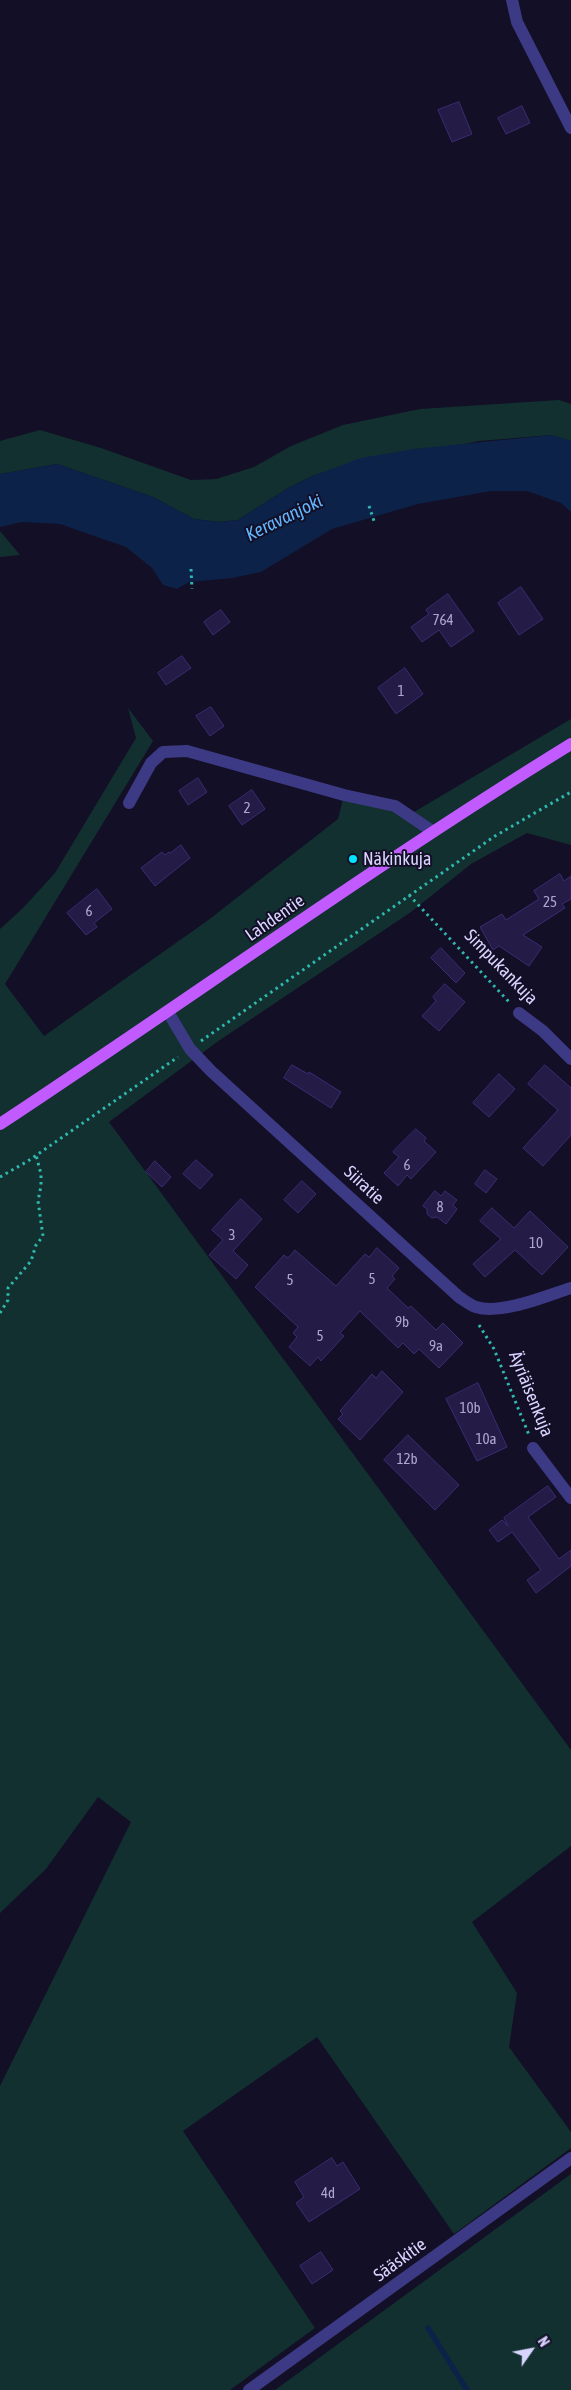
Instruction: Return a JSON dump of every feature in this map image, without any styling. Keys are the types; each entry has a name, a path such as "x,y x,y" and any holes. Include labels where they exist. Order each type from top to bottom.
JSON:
{"main road":[{"name":"Lahdentie","path":"0,1124 168,1012 432,831 571,744"}],"street":[{"path":"512,0 517,22 571,128"},
{"path":"129,803 151,763 163,752 187,751 344,795 395,806 432,831"},
{"name":"Siiratie","path":"168,1012 190,1049 211,1071 459,1297 475,1306 486,1309 522,1303 571,1288"},
{"name":"Simpukankuja","path":"519,1013 543,1031 571,1059"},
{"name":"Äyriäisenkuja","path":"533,1448 571,1498"},
{"name":"Sääskitie","path":"249,2390 571,2158"}],"path":[{"path":"369,506 374,524"},
{"path":"191,569 192,589"},
{"path":"202,1040 495,836 571,792"},
{"name":"Simpukankuja","path":"409,895 519,1013"},
{"path":"0,1177 36,1156 182,1054"},
{"path":"0,1313 8,1300 8,1288 31,1261 36,1245 43,1236 38,1201 42,1186 41,1174 36,1156"},
{"name":"Äyriäisenkuja","path":"479,1325 494,1349 528,1431 533,1448"}],"green space":[{"path":"559,400 571,404 571,441 551,435 479,441 315,475 288,488 238,520 219,522 194,519 153,497 57,464 0,474 0,441 40,430 101,448 191,480 216,479 254,467 291,446 343,425 420,409"},
{"path":"0,531 20,555 0,557"},
{"path":"128,708 153,741 5,984 44,1036 207,921 338,819 344,795 409,815 571,719 571,845 527,833 471,864 411,912 217,1042 109,1122 571,1750 571,1846 472,1922 517,1993 509,2047 571,2132 571,2148 454,2234 317,2037 183,2131 315,2328 230,2390 0,2390 0,2086 131,1822 98,1797 46,1869 0,1913 0,929 23,908 55,873 136,738"},
{"path":"571,2174 571,2390 275,2390"}],"water":[{"name":"Keravanjoki","path":"551,435 571,441 571,512 561,503 527,491 491,491 418,504 332,529 261,572 232,578 189,582 177,589 163,585 152,568 126,547 60,524 22,522 0,527 0,474 57,464 153,497 194,519 219,522 238,520 288,488 315,475 361,458 414,449"}],"building":[{"path":"459,102 472,134 452,142 438,110"},
{"path":"522,106 530,123 506,134 498,118"},
{"path":"521,587 543,619 519,635 498,603"},
{"path":"448,594 474,631 451,647 439,630 422,642 411,627 429,614 426,610"},
{"path":"221,610 230,622 213,635 204,622"},
{"path":"182,656 191,668 166,685 158,673"},
{"path":"405,668 423,694 396,714 378,688"},
{"path":"211,707 224,726 210,736 196,716"},
{"path":"198,778 207,792 188,805 179,791"},
{"path":"252,790 265,809 242,825 229,806"},
{"path":"181,845 190,858 155,886 141,868 162,852 165,855"},
{"path":"560,874 564,881 571,876 571,899 562,904 565,908 523,935 542,947 529,966 499,946 493,950 480,927 502,914 506,920 539,899 534,891"},
{"path":"97,889 112,909 94,923 97,927 86,935 67,913"},
{"path":"441,948 465,973 456,983 431,958"},
{"path":"445,984 465,1002 439,1031 422,1016 436,1001 433,997"},
{"path":"292,1065 308,1074 309,1072 341,1092 331,1108 284,1078"},
{"path":"545,1065 571,1088 571,1135 543,1166 523,1148 558,1110 528,1084"},
{"path":"499,1074 515,1089 489,1117 473,1103"},
{"path":"416,1129 426,1138 424,1141 436,1152 411,1179 407,1175 398,1186 384,1173 399,1157 393,1152"},
{"path":"196,1160 213,1175 200,1189 183,1174"},
{"path":"155,1161 171,1177 162,1187 146,1172"},
{"path":"485,1170 497,1179 486,1193 475,1184"},
{"path":"302,1181 316,1194 298,1213 284,1200"},
{"path":"435,1191 441,1196 445,1191 457,1200 453,1205 457,1209 446,1224 437,1217 432,1218 427,1214 427,1209 423,1206"},
{"path":"241,1199 262,1219 233,1251 248,1265 236,1279 209,1255 223,1240 212,1230"},
{"path":"492,1208 514,1228 530,1211 568,1247 542,1275 515,1250 485,1277 473,1264 501,1239 480,1221"},
{"path":"377,1248 399,1268 392,1276 395,1279 387,1288 408,1308 411,1306 436,1330 443,1323 463,1343 439,1368 419,1349 414,1354 403,1343 398,1348 360,1311 340,1333 344,1336 321,1361 318,1357 310,1366 289,1347 297,1337 293,1333 298,1327 255,1287 284,1255 288,1258 295,1250 336,1286 365,1254 369,1257"},
{"path":"382,1371 403,1392 360,1440 338,1419 343,1414 340,1411 372,1374 376,1378"},
{"path":"478,1383 507,1447 477,1461 446,1399"},
{"path":"408,1435 459,1485 435,1510 384,1460"},
{"path":"548,1486 556,1497 528,1517 559,1559 571,1550 571,1566 536,1593 527,1580 541,1570 512,1532 498,1542 489,1530 502,1520 508,1526 504,1518"},
{"path":"332,2158 337,2166 343,2162 360,2189 309,2222 296,2203 304,2197 295,2182"},
{"path":"321,2252 333,2270 312,2284 300,2266"}],"waterway":[{"path":"428,2328 467,2390"}],"place":[{"name":"Näkinkuja","path":"353,859"}]}
